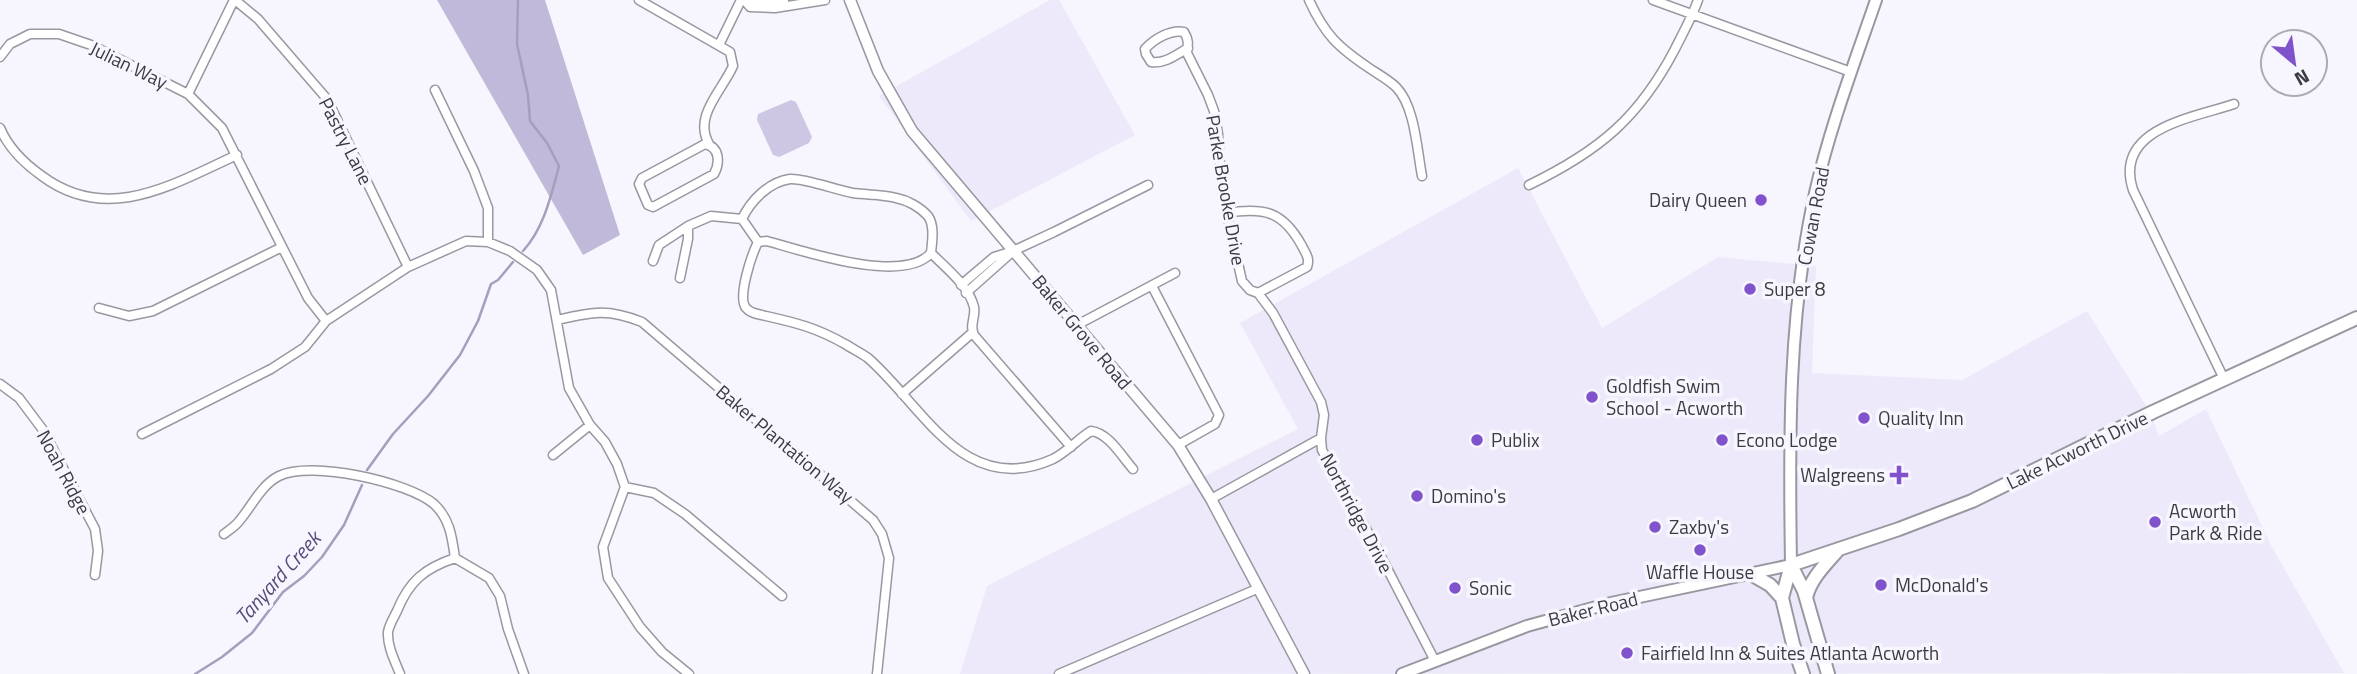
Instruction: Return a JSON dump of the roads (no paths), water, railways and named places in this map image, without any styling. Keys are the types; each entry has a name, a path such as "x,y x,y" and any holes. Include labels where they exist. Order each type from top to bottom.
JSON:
{"main road":[{"name":"Cowan Road","path":"1791,565 1792,391 1799,286 1818,181 1837,111 1875,0"},
{"name":"Lake Acworth Drive","path":"1791,565 1972,501 2357,318"},
{"path":"1806,599 1819,572 1840,549"},
{"name":"Baker Road","path":"1402,674 1527,626 1611,603 1791,565"},
{"path":"1791,565 1783,598 1803,674"},
{"path":"1791,565 1806,599 1828,674"},
{"path":"1751,574 1770,584 1783,598"}],"street":[{"path":"188,94 234,0"},
{"name":"Pastry Lane","path":"234,0 258,19 327,99 408,267"},
{"path":"639,0 730,52 733,66 704,117 704,135 718,157 714,174 653,207 648,205 639,184 642,178 676,158 709,144"},
{"path":"719,45 743,0 750,8 762,9 825,0"},
{"path":"753,0 784,0"},
{"name":"Baker Grove Road","path":"850,0 878,71 905,120 931,156 1178,445 1211,499 1304,674"},
{"path":"1308,0 1330,38 1398,88 1410,114 1422,176"},
{"path":"1653,0 1851,72"},
{"path":"1530,185 1562,169 1589,151 1639,107 1660,78 1698,0"},
{"path":"1177,30 1187,36 1188,48 1157,63 1151,62 1145,49 1177,30"},
{"name":"Julian Way","path":"0,57 10,44 30,34 60,34 91,45 188,94 222,128 308,298 326,321"},
{"name":"Parke Brooke Drive","path":"1188,48 1187,53 1214,111 1226,213 1242,281 1250,290 1258,293 1273,313 1321,402 1324,415 1321,438"},
{"path":"435,90 474,171 488,208 488,242"},
{"path":"2224,379 2136,196 2130,174 2135,151 2151,133 2234,104"},
{"path":"0,128 4,138 30,167 55,186 90,198 122,200 152,193 237,155"},
{"path":"742,219 764,191 777,183 799,179 854,193 896,198 920,208 931,222 932,253 963,289 975,312 972,333 1071,447"},
{"path":"963,289 994,257 1013,251 1148,184"},
{"path":"1226,213 1250,209 1283,220 1293,230 1308,258 1307,267 1258,293"},
{"path":"653,261 659,245 688,226 711,216 742,219 758,242"},
{"path":"680,278 688,226"},
{"path":"142,434 271,369 305,347 326,321 408,267 466,241 488,242 510,251 537,270 551,290 569,388 590,425 605,442 625,487 603,547 608,578 640,627 662,652 689,674"},
{"path":"758,242 767,241 831,258 872,265 911,264 927,258 932,253"},
{"path":"758,242 743,293 744,304 748,310 811,326 866,357 945,439 963,454 982,465 996,469 1023,469 1054,458 1091,431 1108,440 1133,469"},
{"path":"99,308 130,316 153,312 282,247"},
{"path":"1077,325 1175,273"},
{"path":"1152,286 1219,415 1215,425 1178,445"},
{"name":"Baker Plantation Way","path":"557,320 589,313 619,313 642,322 873,520 882,534 889,558 877,674"},
{"path":"902,394 972,333"},
{"name":"Noah Ridge","path":"0,384 19,398 43,430 95,529 99,551 95,575"},
{"path":"553,455 590,425"},
{"name":"Northridge Drive","path":"1211,499 1321,438 1322,450 1435,661"},
{"path":"224,534 239,522 257,496 278,476 300,470 328,470 418,493 435,505 450,524 455,558"},
{"path":"625,487 654,493 685,514 782,596"},
{"path":"400,674 392,655 388,631 400,602 416,579 433,565 455,558 489,578 500,596 524,674"},
{"path":"1059,674 1259,588"}],"waterway":[{"name":"Tanyard Creek","path":"518,0 517,44 528,95 530,121 547,143 559,166 542,222 523,251"},
{"name":"Tanyard Creek","path":"367,470 393,434 428,396 460,355 478,321 491,284 498,280 513,262"},
{"name":"Tanyard Creek","path":"195,674 252,633 283,592 304,576 322,557 344,525 362,485"}],"place":[{"name":"Dairy Queen","path":"1761,200"},
{"name":"Super 8","path":"1750,289"},
{"name":"Goldfish Swim School - Acworth","path":"1592,397"},
{"name":"Quality Inn","path":"1864,418"},
{"name":"Publix","path":"1477,440"},
{"name":"Econo Lodge","path":"1722,440"},
{"name":"Walgreens","path":"1899,475"},
{"name":"Domino's","path":"1417,496"},
{"name":"Acworth Park & Ride","path":"2155,522"},
{"name":"Zaxby's","path":"1655,527"},
{"name":"Waffle House","path":"1700,550"},
{"name":"McDonald's","path":"1881,585"},
{"name":"Sonic","path":"1455,588"},
{"name":"Fairfield Inn & Suites Atlanta Acworth","path":"1627,653"}]}
